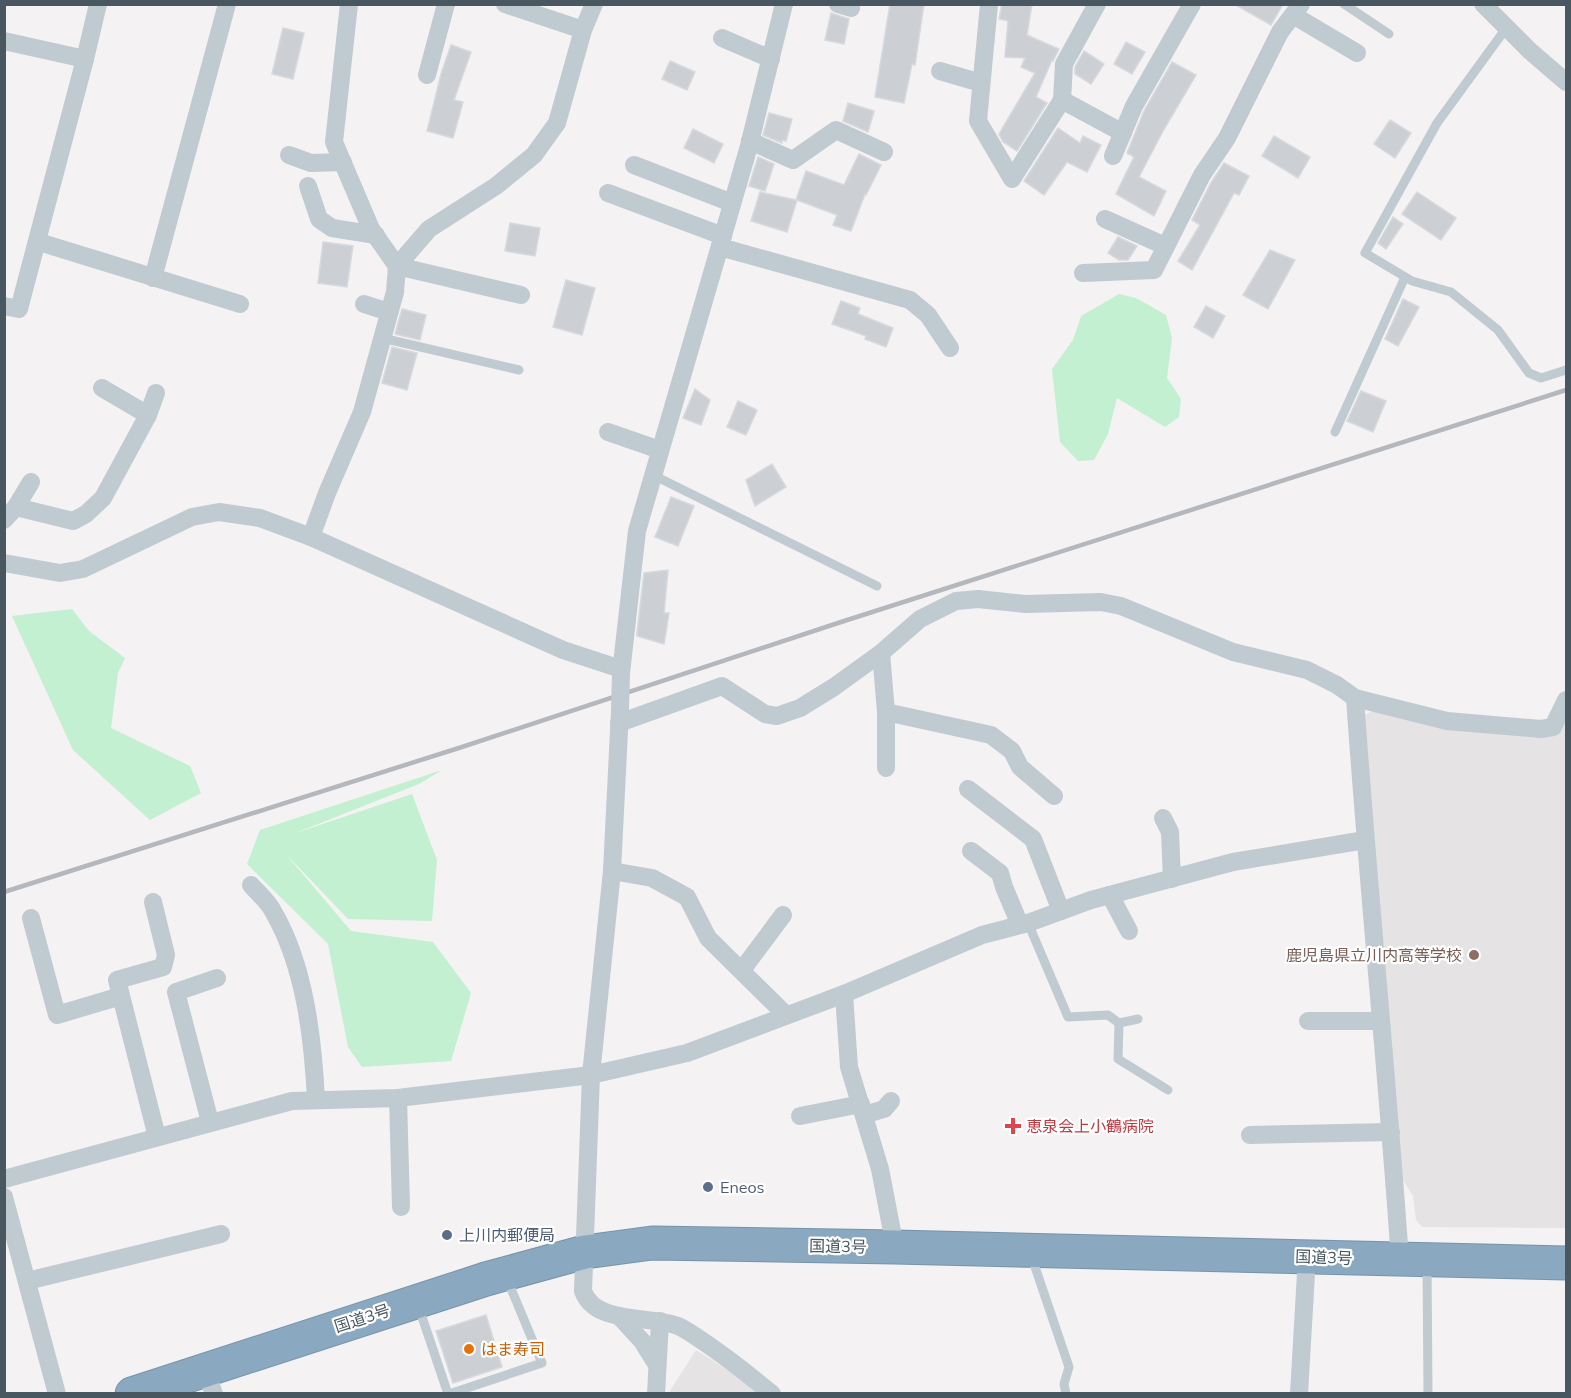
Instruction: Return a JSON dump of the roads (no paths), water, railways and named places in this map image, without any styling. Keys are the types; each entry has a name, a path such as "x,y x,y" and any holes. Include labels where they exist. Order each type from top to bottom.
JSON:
{"highway":[{"name":"国道3号","path":"132,1394 210,1381 416,1301 505,1274 585,1252 652,1243 1566,1263"}],"street":[{"path":"4,306 20,309 39,242 98,4"},
{"path":"153,278 227,4"},
{"path":"349,4 334,142 376,235 397,266 521,295"},
{"path":"428,75 446,4"},
{"path":"311,537 327,493 362,412 395,292 397,266 429,229 496,186 534,155 556,123 583,30 594,4"},
{"path":"772,1394 712,1347 680,1326 619,1316 603,1311 586,1298 583,1291 591,1075 612,871 621,671 637,531 750,141 784,4"},
{"path":"988,4 978,121 1012,179 1062,100 1064,64 1097,4"},
{"path":"1113,156 1134,106 1192,4"},
{"path":"1483,4 1566,82"},
{"path":"516,6 583,30"},
{"path":"1083,273 1154,270 1202,175 1227,138 1280,32 1297,10 1357,53"},
{"path":"722,38 771,59"},
{"path":"4,41 85,59"},
{"path":"940,71 981,83"},
{"path":"1062,100 1123,133"},
{"path":"829,135 836,115"},
{"path":"750,141 793,160 836,130 884,152"},
{"path":"289,155 311,163 342,162"},
{"path":"634,165 732,203"},
{"path":"308,186 319,219 332,228 376,235"},
{"path":"608,194 721,241 910,300 928,315 950,348"},
{"path":"1104,219 1165,246"},
{"path":"39,242 240,304"},
{"path":"364,304 389,312"},
{"path":"102,388 148,416"},
{"path":"31,482 10,513 73,521 86,514 103,498 148,416 156,393"},
{"path":"608,432 660,450"},
{"path":"4,563 60,573 83,569 192,517 219,512 260,518 311,537 563,650 621,671"},
{"path":"620,716 722,686 765,714 777,716 786,714 834,687 881,653 920,619 956,601 978,599 1025,604 1101,602 1121,606 1233,652 1307,670 1337,685 1355,698 1448,721 1541,729 1553,727 1566,700"},
{"path":"881,653 886,712 886,768"},
{"path":"1355,698 1391,1132 1413,1260"},
{"path":"886,712 991,735 1012,751 1020,767 1054,796"},
{"path":"968,789 1033,839 1061,911"},
{"path":"1163,818 1170,831 1172,879"},
{"path":"4,1179 292,1101 398,1098 591,1075 687,1053 844,994 982,935 1024,924 1110,895 1233,862 1365,840"},
{"path":"970,851 1000,873 1004,887 1024,924"},
{"path":"612,871 652,878 687,897 708,938 786,1015"},
{"path":"251,885 274,911 297,966 314,1058 316,1100"},
{"path":"1110,895 1129,931"},
{"path":"153,902 166,955 163,967 117,980 157,1137"},
{"path":"742,970 783,915"},
{"path":"31,918 57,1015 121,996"},
{"path":"210,1122 176,992 217,978"},
{"path":"844,994 849,1066 880,1169 895,1247"},
{"path":"1308,1021 1380,1020"},
{"path":"398,1098 401,1207"},
{"path":"800,1116 884,1109 891,1101"},
{"path":"1251,1135 1391,1132"},
{"path":"4,1197 57,1394"},
{"path":"27,1281 221,1234"},
{"path":"1299,1394 1306,1256"},
{"path":"619,1316 642,1341 657,1365"},
{"path":"656,1394 660,1321"}],"lane":[{"path":"1344,4 1389,34"},
{"path":"1507,27 1437,123 1365,253 1412,281 1451,292 1498,330 1529,373 1541,378 1566,370"},
{"path":"1335,432 1405,277"},
{"path":"382,338 519,370"},
{"path":"653,475 877,586"},
{"path":"1024,924 1068,1017 1108,1015 1119,1023 1138,1019"},
{"path":"1119,1023 1118,1059 1168,1090"},
{"path":"1029,1250 1069,1367 1064,1384 1066,1394"},
{"path":"1413,1260 1428,1394"},
{"path":"416,1301 449,1394 542,1363 505,1274"}],"railway":[{"path":"4,892 462,747 841,622 1566,390"}],"place":[{"name":"鹿児島県立川内高等学校","path":"1474,955"},
{"name":"恵泉会上小鶴病院","path":"1013,1126"},
{"name":"Eneos","path":"708,1187"},
{"name":"上川内郵便局","path":"447,1235"},
{"name":"はま寿司","path":"469,1349"}]}
